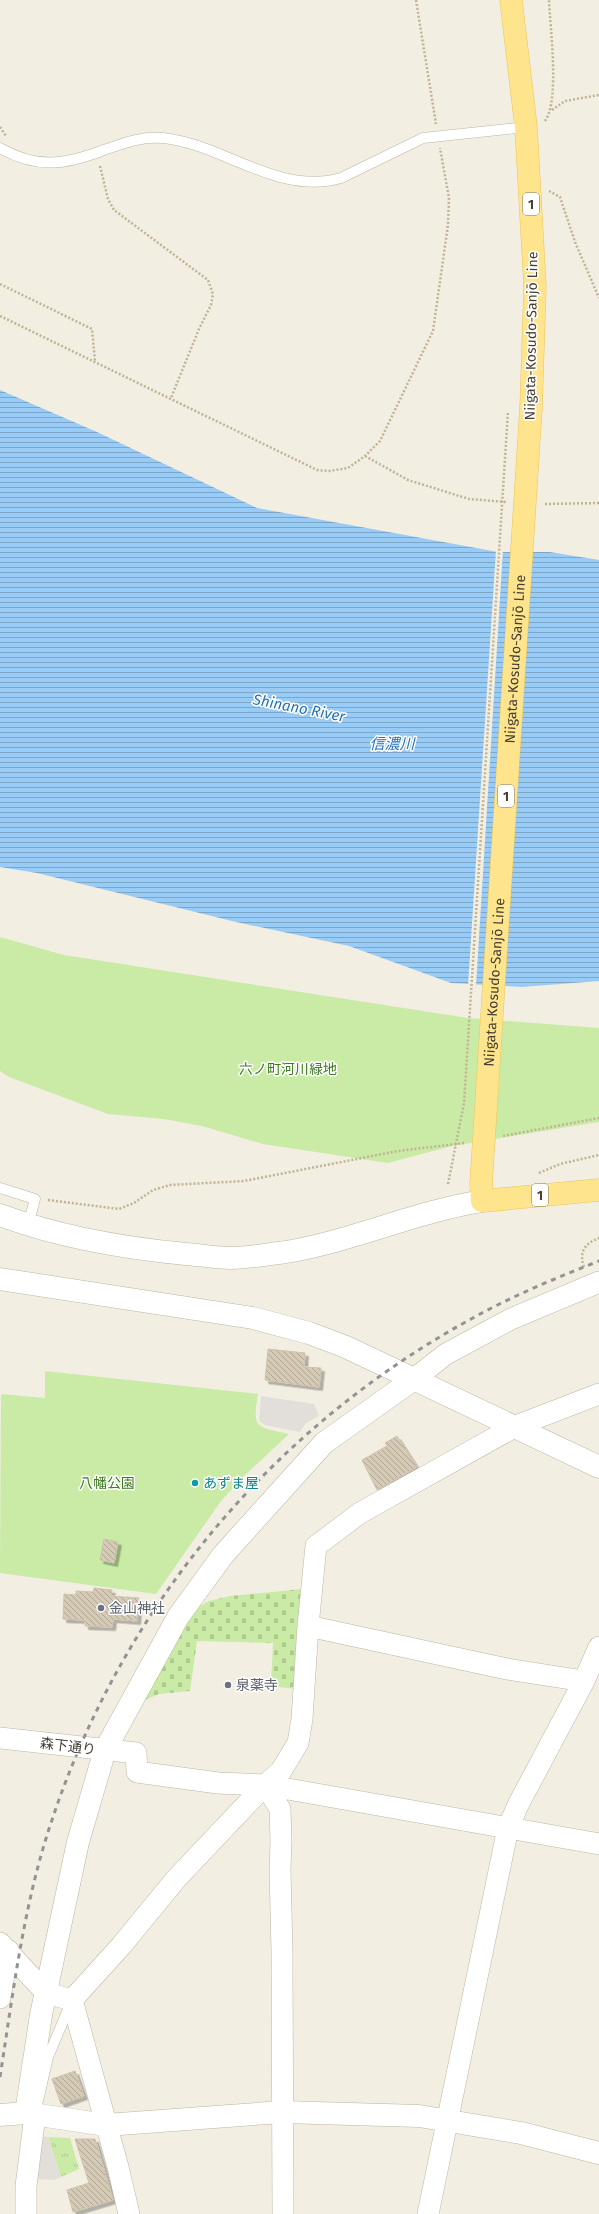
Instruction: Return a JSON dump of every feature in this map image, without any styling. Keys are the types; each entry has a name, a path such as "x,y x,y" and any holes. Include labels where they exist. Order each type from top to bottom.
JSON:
{"main road":[{"name":"Niigata-Kosudo-Sanjō Line","path":"481,1193 531,408 535,286 526,127 511,0"},
{"name":"1","path":"481,1193 599,1190"}],"street":[{"path":"0,1215 28,1225 106,1243 160,1251 231,1258 287,1251 402,1222 454,1206 481,1193"},
{"path":"0,1279 253,1318 283,1325 346,1347 516,1426 599,1467"},
{"path":"26,2214 30,2114 46,1993 78,1842 105,1750 178,1616 223,1555 324,1443 414,1379 446,1354 511,1320 595,1283"},
{"path":"72,2000 121,1946 176,1879 265,1785 281,1771 298,1744 302,1719 308,1626 316,1546 360,1513 516,1426 599,1394"},
{"path":"308,1626 507,1669 584,1682"},
{"path":"428,2214 508,1828 519,1803 584,1682 599,1647"},
{"name":"森下通り","path":"0,1738 136,1753 137,1772 218,1783 265,1785"},
{"path":"265,1785 599,1844"},
{"path":"265,1785 280,1809 283,2214"},
{"path":"4,1947 46,1993 72,2000"},
{"path":"0,1998 4,1947"},
{"path":"72,2000 129,2214"},
{"path":"0,2115 30,2114 106,2125 282,2112 419,2116 447,2122 521,2133 599,2153"}],"lane":[{"path":"0,148 32,162 50,164 73,160 97,153 128,140 148,137 164,138 183,142 283,178 310,182 329,182 341,178 423,138 438,135 526,127"},
{"path":"0,1188 34,1199 28,1225"},
{"path":"30,2114 48,2057 72,2000"}],"path":[{"path":"0,316 96,361 317,470 329,471 348,468 365,456 380,441 433,331 448,225 449,198 416,0"},
{"path":"526,127 546,121 552,110 553,93 549,0"},
{"path":"552,110 565,101 599,95"},
{"path":"0,127 8,138"},
{"path":"97,153 108,199 114,210 208,280 212,285 211,305 199,329 171,398"},
{"path":"530,180 560,197 575,242 599,298"},
{"path":"0,284 92,329 96,361"},
{"path":"595,288 599,287"},
{"path":"448,1184 464,1103 508,411"},
{"path":"365,456 408,480 469,499 508,502"},
{"path":"540,504 599,503"},
{"path":"498,1137 599,1118"},
{"path":"34,1199 66,1201 119,1209 134,1203 153,1190 170,1185 244,1181 398,1151 468,1143"},
{"path":"539,1173 560,1164 599,1155"},
{"path":"595,1283 580,1258 583,1249 592,1241 599,1238"}],"green space":[{"name":"六ノ町河川緑地","path":"0,937 64,955 468,1018 599,1028 599,1122 452,1146 388,1163 263,1144 202,1126 164,1119 108,1114 9,1077 0,1071"},
{"name":"八幡公園","path":"45,1371 258,1394 256,1420 259,1424 269,1429 289,1434 244,1476 221,1501 156,1594 0,1573 1,1394 45,1398"},
{"path":"302,1589 296,1689 271,1686 273,1643 197,1641 190,1691 159,1694 138,1703 190,1612 209,1601 230,1596"},
{"path":"48,2137 70,2138 79,2169 61,2177"}],"shaded area":[{"path":"261,1396 314,1404 319,1416 306,1423 300,1432 265,1425 259,1421"},
{"path":"39,2136 48,2137 61,2177 54,2180 37,2179"}],"water":[{"name":"信濃川","path":"0,390 97,432 257,508 498,552 550,552 599,560 599,981 522,987 451,983 349,946 236,922 37,873 0,867"}],"pier":[{"path":"496,550 503,550 476,986 468,986"}],"building":[{"path":"268,1349 305,1353 304,1367 321,1368 319,1387 265,1380"},
{"path":"397,1436 417,1467 377,1490 362,1460 387,1446 385,1443"},
{"path":"104,1539 118,1542 114,1563 100,1560"},
{"name":"金山神社","path":"94,1588 112,1590 111,1596 139,1598 137,1621 113,1619 112,1627 85,1626 85,1620 63,1619 64,1594 76,1595 76,1591 93,1592"},
{"path":"75,2071 84,2096 61,2104 52,2079"},
{"path":"75,2139 95,2139 113,2200 73,2212 67,2190 89,2183"}],"railway":[{"path":"0,2077 25,1921 49,1829 79,1749 116,1673 160,1601 211,1534 268,1471 330,1414 398,1364 471,1319 518,1295 599,1261"}],"place":[{"name":"あずま屋","path":"195,1483"},
{"name":"金山神社","path":"101,1608"},
{"name":"泉薬寺","path":"228,1685"}],"water label":[{"name":"Shinano River","path":"299,708"}]}
